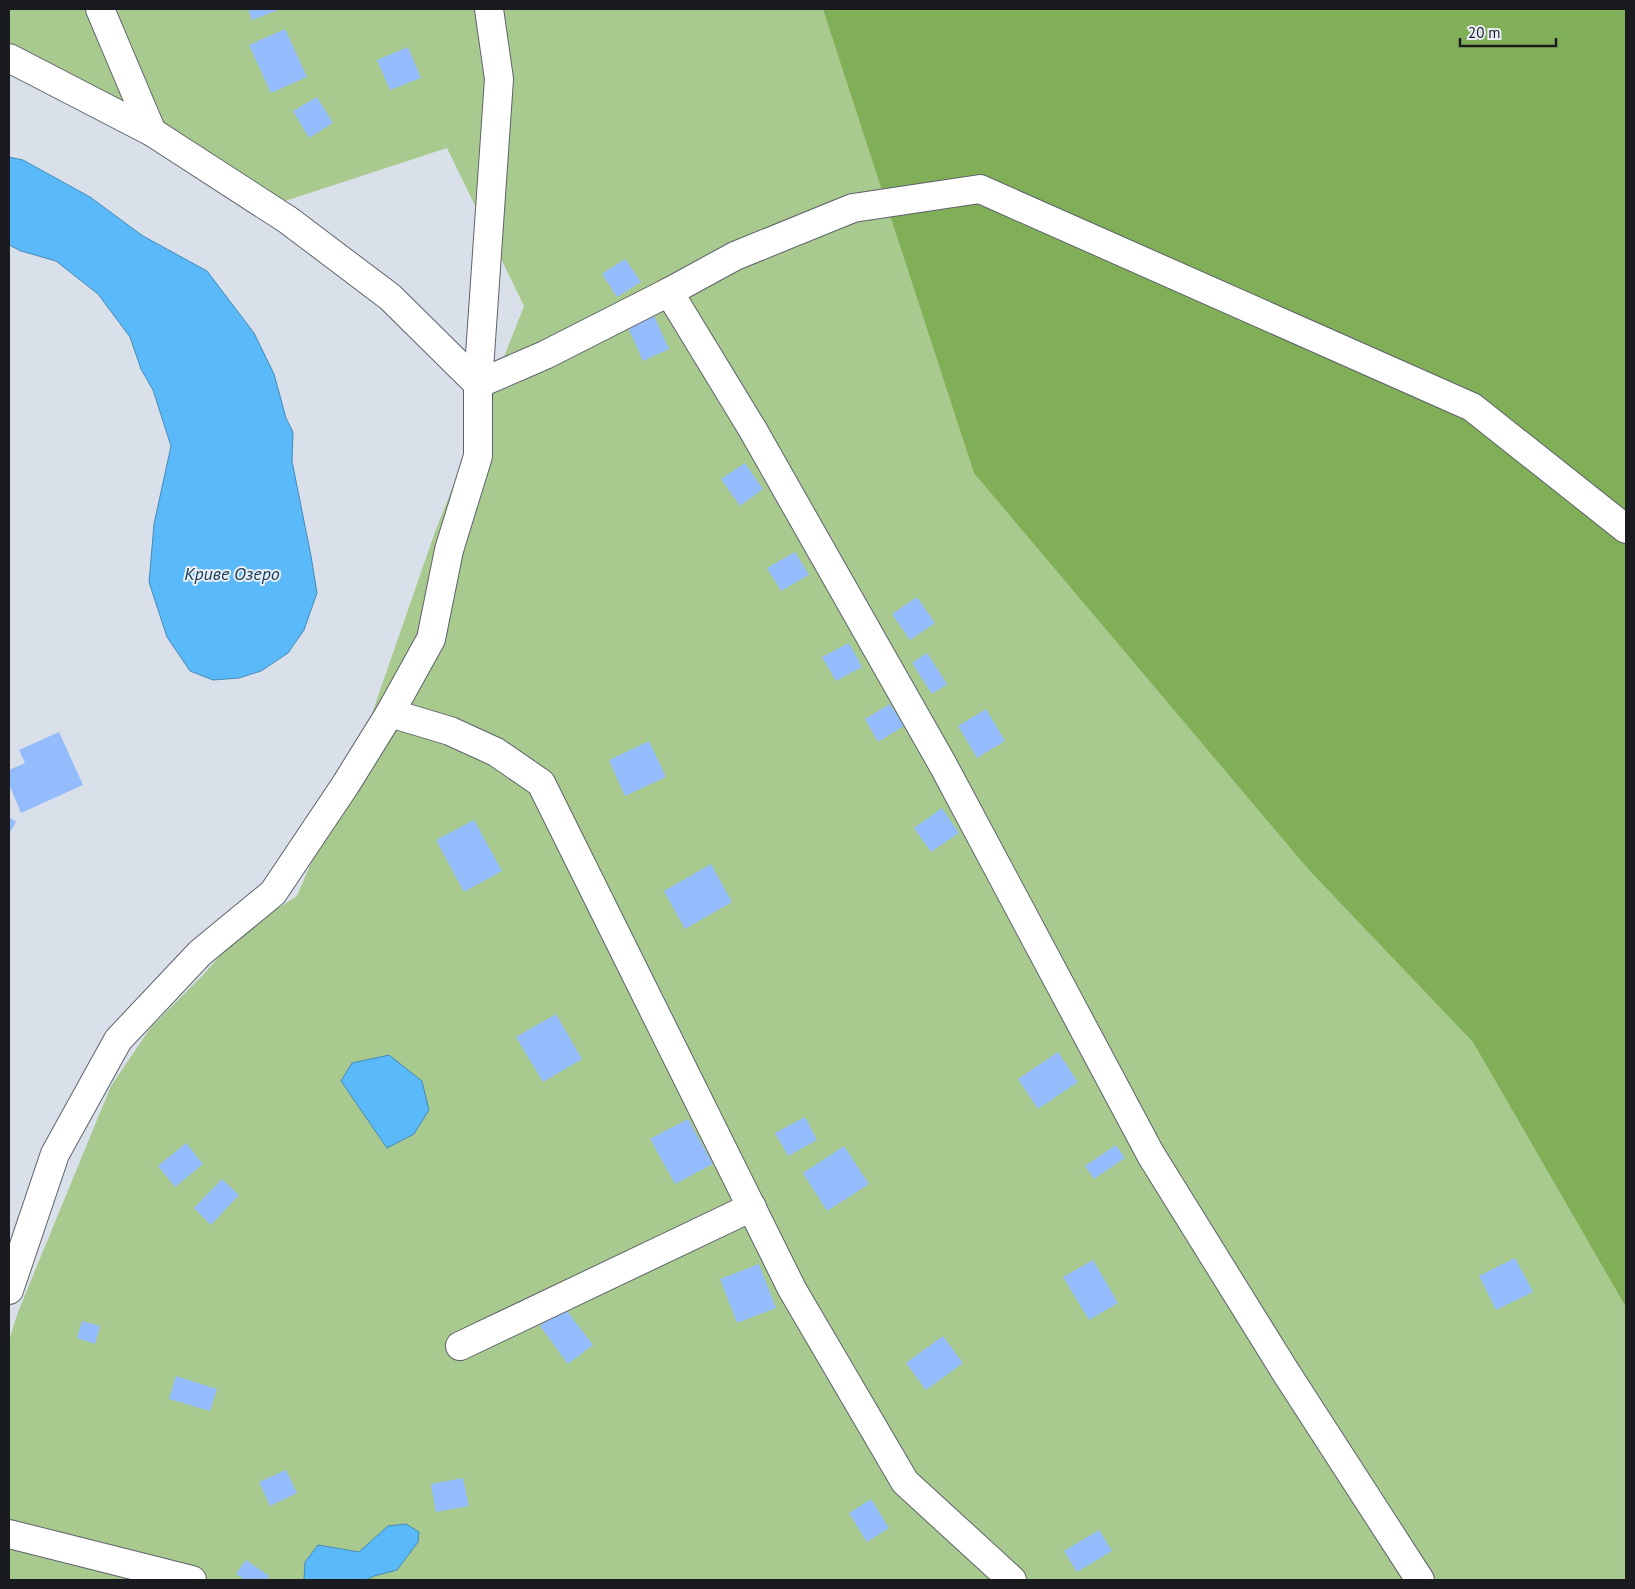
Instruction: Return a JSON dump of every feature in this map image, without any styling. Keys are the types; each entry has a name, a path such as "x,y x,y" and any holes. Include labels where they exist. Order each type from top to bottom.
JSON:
{"street":[{"path":"100,9 152,132"},
{"path":"9,1290 55,1154 118,1040 200,953 273,893 346,784 390,713 431,639 449,550 478,456 478,384 499,79 489,9"},
{"path":"9,58 152,132 288,220 390,297 478,384"},
{"path":"478,384 545,355 735,256 854,208 980,190 1472,407 1626,529"},
{"path":"669,292 753,430 943,765 1151,1155 1285,1371 1420,1580"},
{"path":"390,713 450,731 496,752 541,783 792,1289 905,1482 1012,1580"},
{"path":"460,1346 752,1207"},
{"path":"9,1534 192,1580"}],"green space":[{"path":"9,9 1626,9 1626,1580 9,1580 9,1340 18,1312 111,1086 151,1027 204,974 238,934 297,896 360,748 435,532 524,306 447,148 279,203 9,48"},
{"path":"823,9 1626,9 1626,1307 1473,1042 1309,870 974,473"}],"water":[{"name":"Криве Озеро","path":"9,157 23,160 90,197 143,236 207,271 254,333 274,374 286,418 293,432 292,461 317,593 304,630 288,653 261,671 239,678 213,680 190,671 167,637 149,582 154,524 171,446 153,390 141,369 130,337 98,294 56,261 21,251 9,245"},
{"path":"389,1055 422,1081 429,1110 414,1134 387,1148 341,1081 352,1063"},
{"path":"406,1524 419,1532 418,1542 397,1570 365,1580 304,1580 305,1562 318,1545 359,1552 388,1526"}],"building":[{"path":"248,9 281,9 252,20"},
{"path":"285,29 307,77 271,93 249,45"},
{"path":"408,47 421,78 390,90 377,60"},
{"path":"317,97 333,123 309,138 293,111"},
{"path":"625,259 641,282 617,297 602,274"},
{"path":"652,311 669,349 643,361 626,323"},
{"path":"745,463 763,489 740,506 721,479"},
{"path":"795,552 809,575 781,591 767,568"},
{"path":"917,597 935,623 910,640 892,614"},
{"path":"849,643 862,667 836,681 822,657"},
{"path":"927,653 947,684 932,694 912,663"},
{"path":"890,704 904,726 878,742 865,719"},
{"path":"986,709 1005,741 977,758 958,726"},
{"path":"59,732 83,785 21,813 9,784 9,770 25,763 19,750"},
{"path":"649,741 666,777 625,796 609,760"},
{"path":"942,808 959,833 931,852 914,828"},
{"path":"9,817 16,822 9,834"},
{"path":"474,820 502,871 464,892 436,840"},
{"path":"711,864 732,902 685,929 664,891"},
{"path":"556,1014 582,1059 543,1082 516,1037"},
{"path":"1058,1052 1078,1082 1038,1109 1018,1079"},
{"path":"805,1117 817,1140 788,1156 775,1133"},
{"path":"688,1119 713,1164 675,1184 650,1139"},
{"path":"186,1143 203,1164 175,1187 158,1166"},
{"path":"1116,1145 1125,1158 1094,1179 1085,1166"},
{"path":"844,1146 869,1184 827,1211 803,1173"},
{"path":"222,1179 239,1195 211,1225 194,1208"},
{"path":"1515,1258 1533,1292 1496,1310 1479,1276"},
{"path":"1093,1260 1118,1303 1089,1320 1063,1277"},
{"path":"759,1264 776,1308 737,1323 720,1279"},
{"path":"564,1307 593,1345 568,1364 540,1326"},
{"path":"82,1321 100,1326 95,1344 77,1338"},
{"path":"943,1336 963,1363 926,1390 906,1363"},
{"path":"176,1376 217,1389 210,1411 169,1399"},
{"path":"286,1470 297,1493 270,1506 259,1482"},
{"path":"463,1478 469,1506 436,1512 431,1484"},
{"path":"871,1499 889,1528 867,1542 849,1513"},
{"path":"1099,1530 1112,1551 1077,1572 1064,1551"},
{"path":"246,1560 269,1576 266,1580 245,1580 236,1574"}]}
